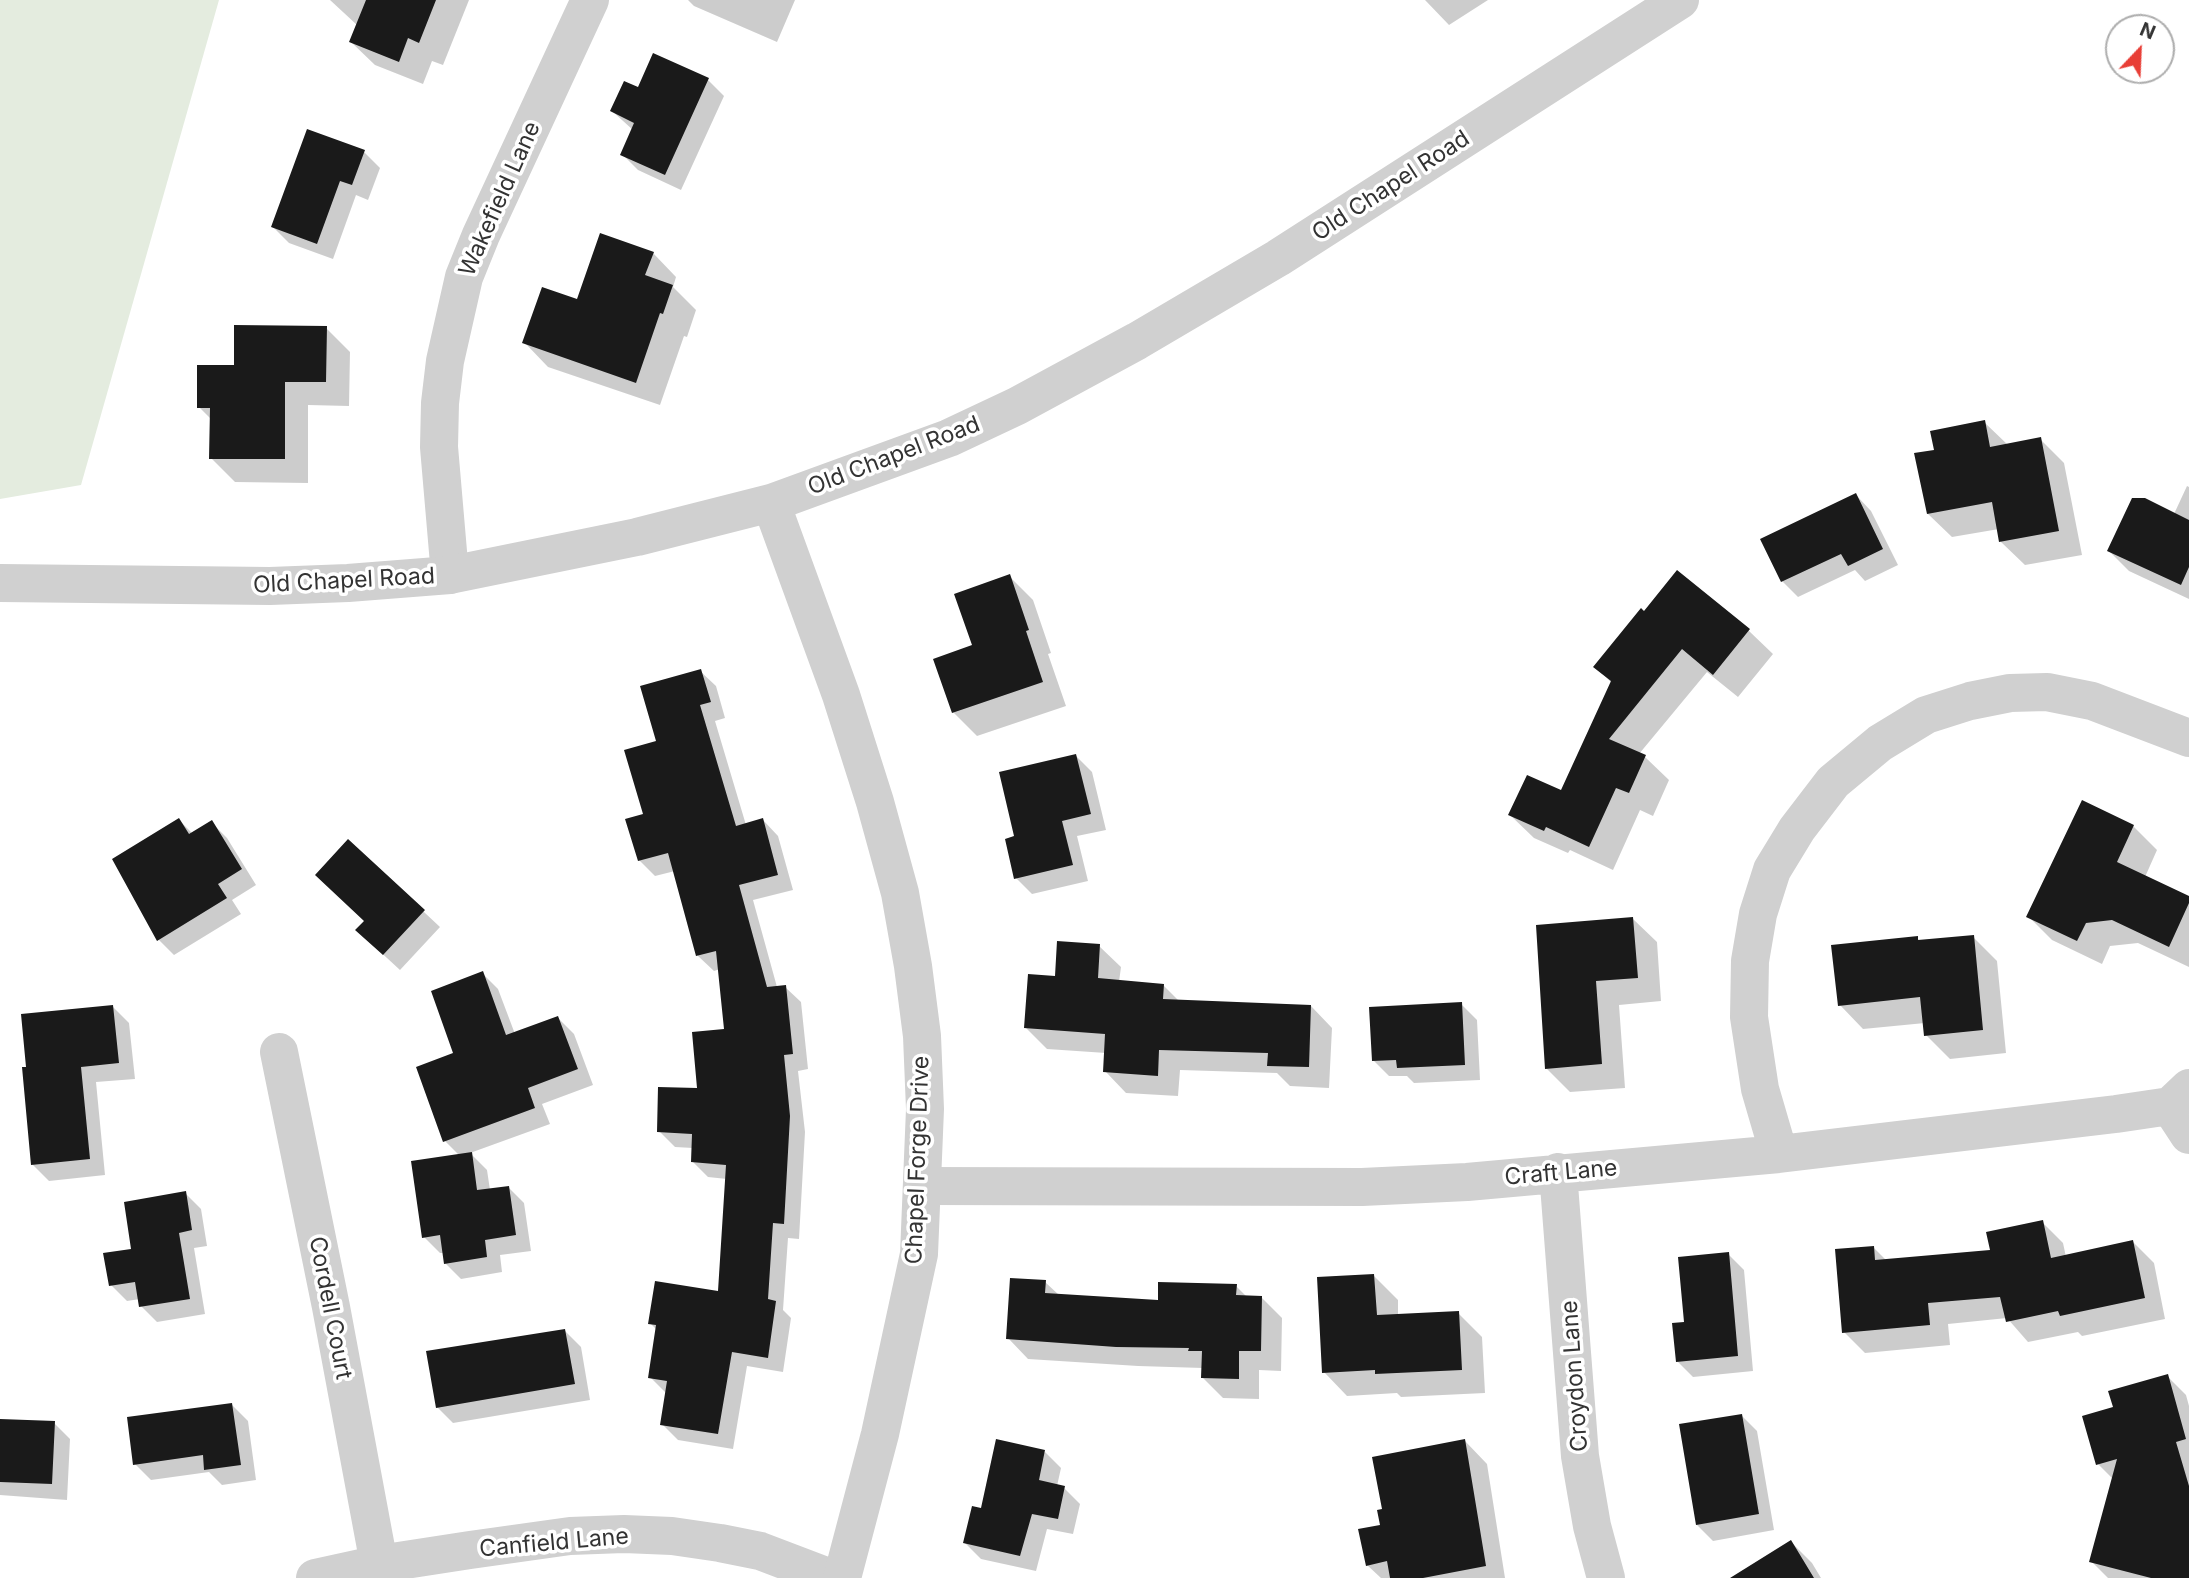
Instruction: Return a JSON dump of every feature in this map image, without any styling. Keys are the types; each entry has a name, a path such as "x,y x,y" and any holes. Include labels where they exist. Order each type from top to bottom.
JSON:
{"street":[{"name":"Wakefield Lane","path":"450,575 440,460 440,403 445,360 464,277 590,0"},
{"name":"Old Chapel Road","path":"0,583 270,586 450,575 637,537 771,503 949,438 1138,341 1278,258 1680,0"},
{"name":"Chapel Forge Drive","path":"771,503 841,695 875,802 900,893 922,1036 925,1109 919,1254 880,1434 842,1578"},
{"path":"1779,1153 1760,1089 1749,1017 1750,961 1758,914 1772,870 1797,830 1833,782 1880,743 1926,715 1970,701 2010,693 2047,692 2092,701 2189,738"},
{"name":"Cordell Court","path":"279,1052 331,1307 379,1564"},
{"name":"Craft Lane","path":"922,1186 1362,1187 1467,1182 1779,1153 2183,1110"},
{"name":"Croydon Lane","path":"1558,1172 1580,1456 1592,1526 1606,1578"},
{"name":"Canfield Lane","path":"315,1578 379,1564 570,1536 624,1534 672,1536 720,1543 760,1552 831,1578"}],"shaded area":[{"path":"0,0 219,0 81,485 0,499"}],"building":[{"path":"366,0 436,0 419,43 408,38 399,62 349,42"},
{"path":"653,53 709,78 665,175 620,155 634,123 610,111 624,81 638,87"},
{"path":"307,129 365,150 352,185 340,181 317,244 271,227"},
{"path":"600,233 654,252 645,275 673,285 663,314 660,313 636,383 522,343 542,287 577,299"},
{"path":"234,325 327,326 326,382 285,382 285,459 209,459 210,408 197,408 197,365 234,365"},
{"path":"1985,420 1990,447 2041,437 2059,531 1999,542 1992,502 1927,514 1914,453 1934,450 1930,431"},
{"path":"1856,493 1883,549 1848,566 1841,554 1781,582 1760,539"},
{"path":"2132,498 2145,498 2189,520 2189,567 2181,585 2107,551"},
{"path":"1677,570 1750,629 1713,675 1682,649 1609,739 1646,755 1629,793 1616,788 1589,847 1546,827 1544,831 1508,815 1527,775 1561,790 1611,681 1593,667 1641,608 1644,611"},
{"path":"1010,574 1043,682 952,713 933,659 972,645 954,594"},
{"path":"701,669 711,702 700,705 736,826 763,818 778,875 739,885 767,987 786,985 793,1054 784,1055 790,1116 784,1224 773,1223 768,1299 776,1301 768,1358 732,1352 718,1434 660,1425 667,1381 648,1378 656,1325 648,1324 655,1281 718,1291 726,1165 691,1162 692,1134 657,1132 658,1087 697,1088 692,1032 724,1029 716,951 696,956 668,853 638,861 625,819 643,814 624,750 656,741 640,686"},
{"path":"1076,754 1091,814 1062,821 1073,865 1014,879 1005,839 1014,836 999,772"},
{"path":"2082,800 2134,825 2117,862 2189,896 2189,903 2169,947 2112,920 2086,923 2077,941 2026,917"},
{"path":"179,818 189,834 212,820 242,869 218,884 227,898 157,941 112,859"},
{"path":"348,839 425,910 383,955 355,930 364,921 315,875"},
{"path":"1633,917 1638,978 1596,981 1602,1064 1545,1069 1536,925"},
{"path":"1974,935 1983,1030 1924,1036 1920,997 1838,1006 1831,945 1918,936 1918,940"},
{"path":"1057,941 1100,944 1098,978 1164,984 1163,999 1311,1005 1309,1067 1267,1066 1268,1053 1159,1050 1158,1076 1103,1072 1105,1034 1024,1028 1028,974 1055,976"},
{"path":"483,971 506,1035 558,1016 578,1069 528,1088 535,1108 443,1142 416,1067 453,1053 431,991"},
{"path":"1462,1002 1465,1065 1397,1068 1396,1060 1372,1061 1369,1007"},
{"path":"113,1005 119,1063 81,1067 90,1159 31,1165 22,1067 26,1067 21,1014"},
{"path":"472,1152 477,1190 509,1186 516,1235 485,1240 487,1257 444,1264 440,1235 422,1238 411,1161"},
{"path":"186,1191 192,1230 179,1233 190,1299 139,1307 135,1282 109,1286 103,1253 131,1249 124,1202"},
{"path":"2043,1220 2051,1258 2133,1240 2145,1298 2060,1316 2058,1311 2006,1322 2000,1297 1928,1303 1930,1325 1842,1333 1835,1249 1874,1246 1875,1260 1990,1250 1986,1232"},
{"path":"1729,1252 1738,1356 1676,1362 1672,1323 1684,1322 1678,1257"},
{"path":"1374,1274 1377,1315 1459,1311 1462,1370 1375,1374 1375,1370 1322,1373 1317,1277"},
{"path":"1010,1278 1046,1280 1045,1293 1158,1300 1158,1282 1237,1284 1236,1295 1262,1296 1261,1351 1239,1351 1239,1379 1201,1378 1202,1351 1188,1351 1189,1348 1116,1347 1006,1339"},
{"path":"565,1329 575,1384 436,1408 426,1351"},
{"path":"2168,1374 2186,1439 2176,1442 2189,1486 2189,1578 2151,1578 2089,1562 2117,1459 2096,1465 2082,1416 2113,1407 2108,1391"},
{"path":"232,1403 241,1465 204,1470 203,1455 133,1465 127,1417"},
{"path":"1742,1414 1759,1514 1696,1525 1679,1424"},
{"path":"0,1419 55,1421 52,1484 0,1482"},
{"path":"996,1439 1045,1450 1039,1480 1065,1486 1058,1519 1032,1514 1020,1556 963,1543 972,1506 981,1508"},
{"path":"1465,1439 1486,1566 1423,1578 1390,1578 1387,1561 1366,1566 1358,1529 1380,1525 1377,1510 1382,1509 1372,1457"},
{"path":"1791,1540 1814,1578 1730,1578"}]}
